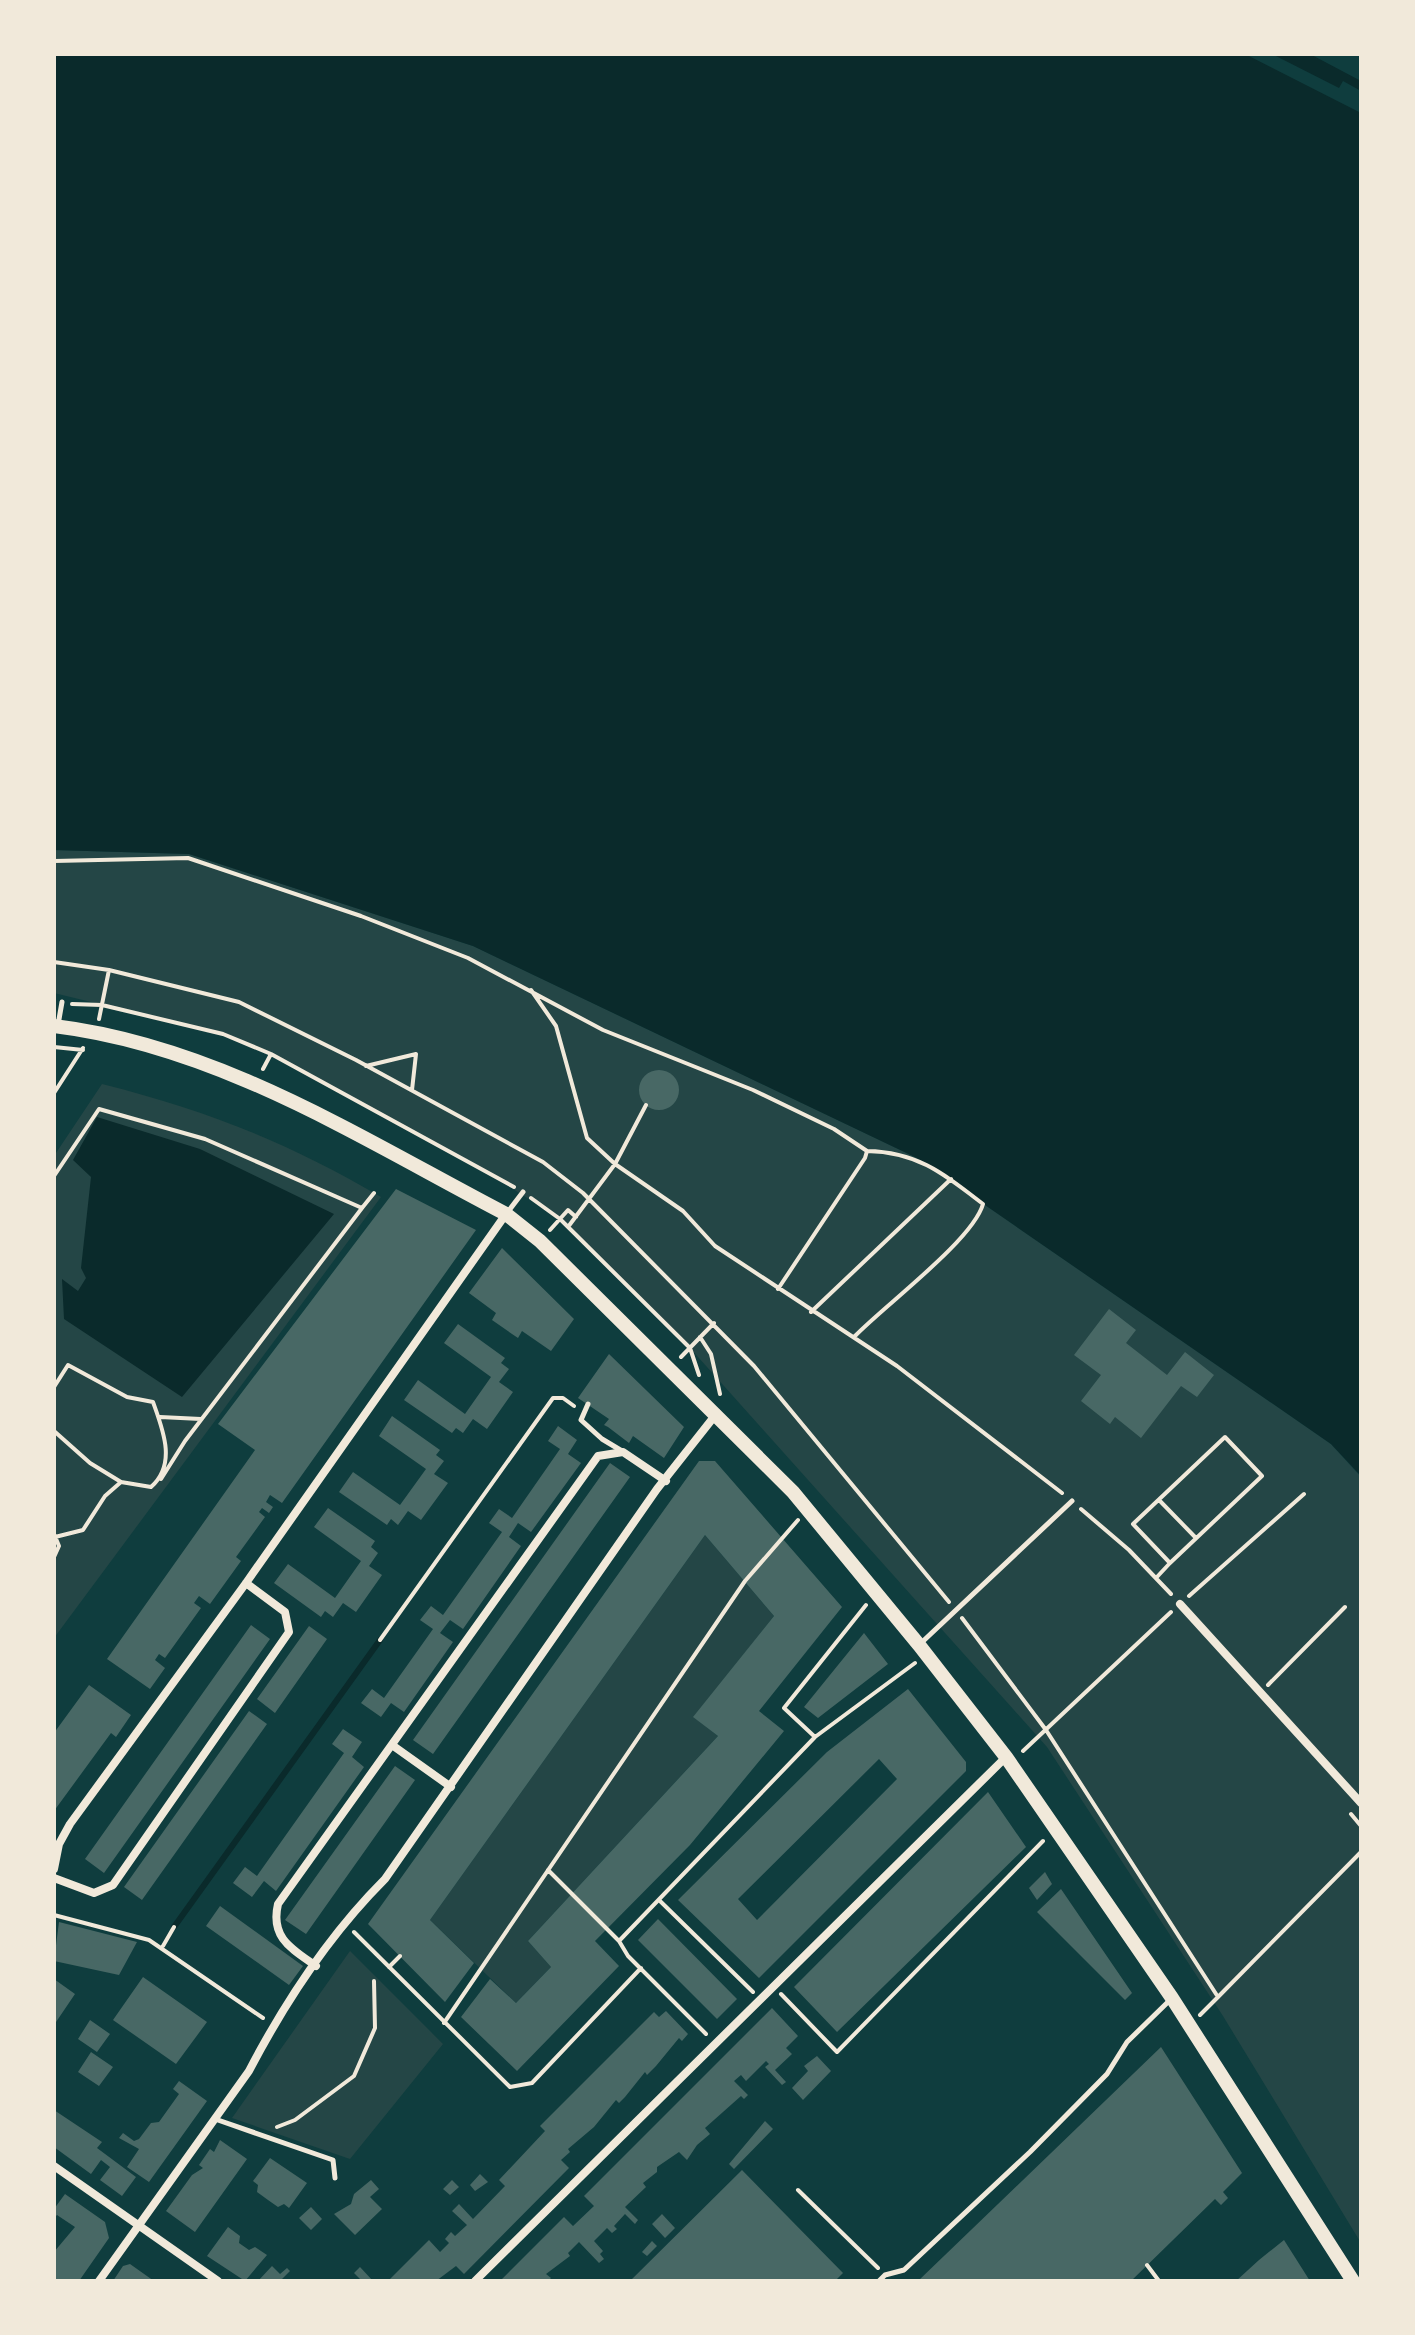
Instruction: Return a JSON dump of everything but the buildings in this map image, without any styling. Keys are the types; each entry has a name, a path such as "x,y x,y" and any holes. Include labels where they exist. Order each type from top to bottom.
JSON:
{"main road":[{"path":"56,1030 212,1065 257,1083 506,1214 540,1241 692,1388 722,1408 923,1649 1006,1757 1172,1998 1353,2281"}],"street":[{"path":"54,1869 59,1844 70,1824 246,1583 506,1214"},
{"path":"99,2281 249,2071 316,1966 346,1924 385,1879 451,1787 657,1489 722,1408"},
{"path":"316,1966 284,1943 276,1932 278,1904 598,1456 623,1452 666,1481"},
{"path":"54,1878 94,1893 113,1885 289,1632 285,1612 246,1583"},
{"path":"1180,1604 1361,1803"},
{"path":"392,1745 451,1787"},
{"path":"475,2281 696,2059 719,2042 983,1776 1006,1757"},
{"path":"54,2166 218,2281"}],"lane":[{"path":"56,1030 62,1002"},
{"path":"506,1214 523,1192"},
{"path":"588,1404 581,1420 586,1427 623,1452"},
{"path":"923,1649 956,1611 1072,1501"},
{"path":"879,2281 885,2275 904,2270 1030,2152 1107,2074 1127,2042 1172,1998"},
{"path":"215,2119 333,2160 335,2178"}],"path":[{"path":"54,861 188,858 361,916 468,958 530,988 603,1030 753,1090 834,1129 867,1151 897,1152 951,1179 983,1204 979,1217 854,1337"},
{"path":"54,962 109,970 239,1002 412,1090 543,1162 591,1200 714,1323 832,1456 956,1611 1046,1730 1218,1997"},
{"path":"530,988 556,1026 587,1138 615,1164 683,1211 715,1246 916,1379 1072,1501 1180,1604"},
{"path":"366,1066 416,1054 412,1090"},
{"path":"568,1227 615,1164 646,1105"},
{"path":"54,1176 99,1109 205,1139 362,1208"},
{"path":"778,1289 867,1151"},
{"path":"811,1312 951,1179"},
{"path":"54,1431 90,1463 121,1482 151,1487 161,1479 201,1419 374,1193"},
{"path":"692,1388 698,1382 700,1372 690,1348 714,1323"},
{"path":"700,1337 708,1346 722,1408"},
{"path":"54,1387 68,1365 127,1397 153,1402 167,1450 161,1479"},
{"path":"380,1640 553,1398 563,1398 582,1412"},
{"path":"159,1417 201,1419"},
{"path":"1156,1578 1262,1476 1225,1437 1133,1524 1170,1563"},
{"path":"54,1557 59,1546 54,1535 83,1530 105,1496 121,1482"},
{"path":"1006,1757 1025,1750 1180,1604 1304,1494"},
{"path":"1159,1500 1196,1538"},
{"path":"444,2023 745,1581 808,1509"},
{"path":"815,1737 784,1708 876,1592"},
{"path":"1270,1683 1345,1607"},
{"path":"619,1941 815,1737 923,1649"},
{"path":"774,1986 837,2052 1054,1830"},
{"path":"1187,2023 1204,2012 1361,1852"},
{"path":"548,1870 704,2033 719,2042"},
{"path":"660,1901 761,2000"},
{"path":"54,1915 162,1946 275,2026"},
{"path":"346,1924 504,2083 521,2088 532,2083 641,1968"},
{"path":"162,1946 174,1927"},
{"path":"389,1967 400,1956"},
{"path":"261,2136 295,2120 354,2076 375,2028 374,1981"},
{"path":"798,2190 885,2275"},
{"path":"1147,2265 1161,2279 1159,2281"}],"shaded area":[{"path":"54,54 1310,54 1361,81 1361,1476 1331,1444 917,1158 473,946 189,854 54,850"},
{"path":"54,850 189,854 473,946 917,1158 1331,1444 1361,1477 1361,2243 1223,2016 1047,1747 690,1348 560,1219 471,1162 271,1054 223,1034 54,993"},
{"path":"102,1084 177,1105 246,1130 313,1160 381,1197 54,1638 54,1156"},
{"path":"97,1117 200,1149 334,1214 182,1397 64,1319 62,1279 78,1291 86,1278 81,1268 91,1177 73,1160"},
{"path":"705,1535 774,1616 694,1717 718,1736 528,1941 551,1967 516,2003 430,1920"},
{"path":"350,1951 443,2044 350,2159 232,2118"}],"pier":[{"path":"1245,54 1272,54 1339,88 1343,81 1361,91 1361,113"}],"waterway":[{"path":"174,1927 380,1640"}]}
